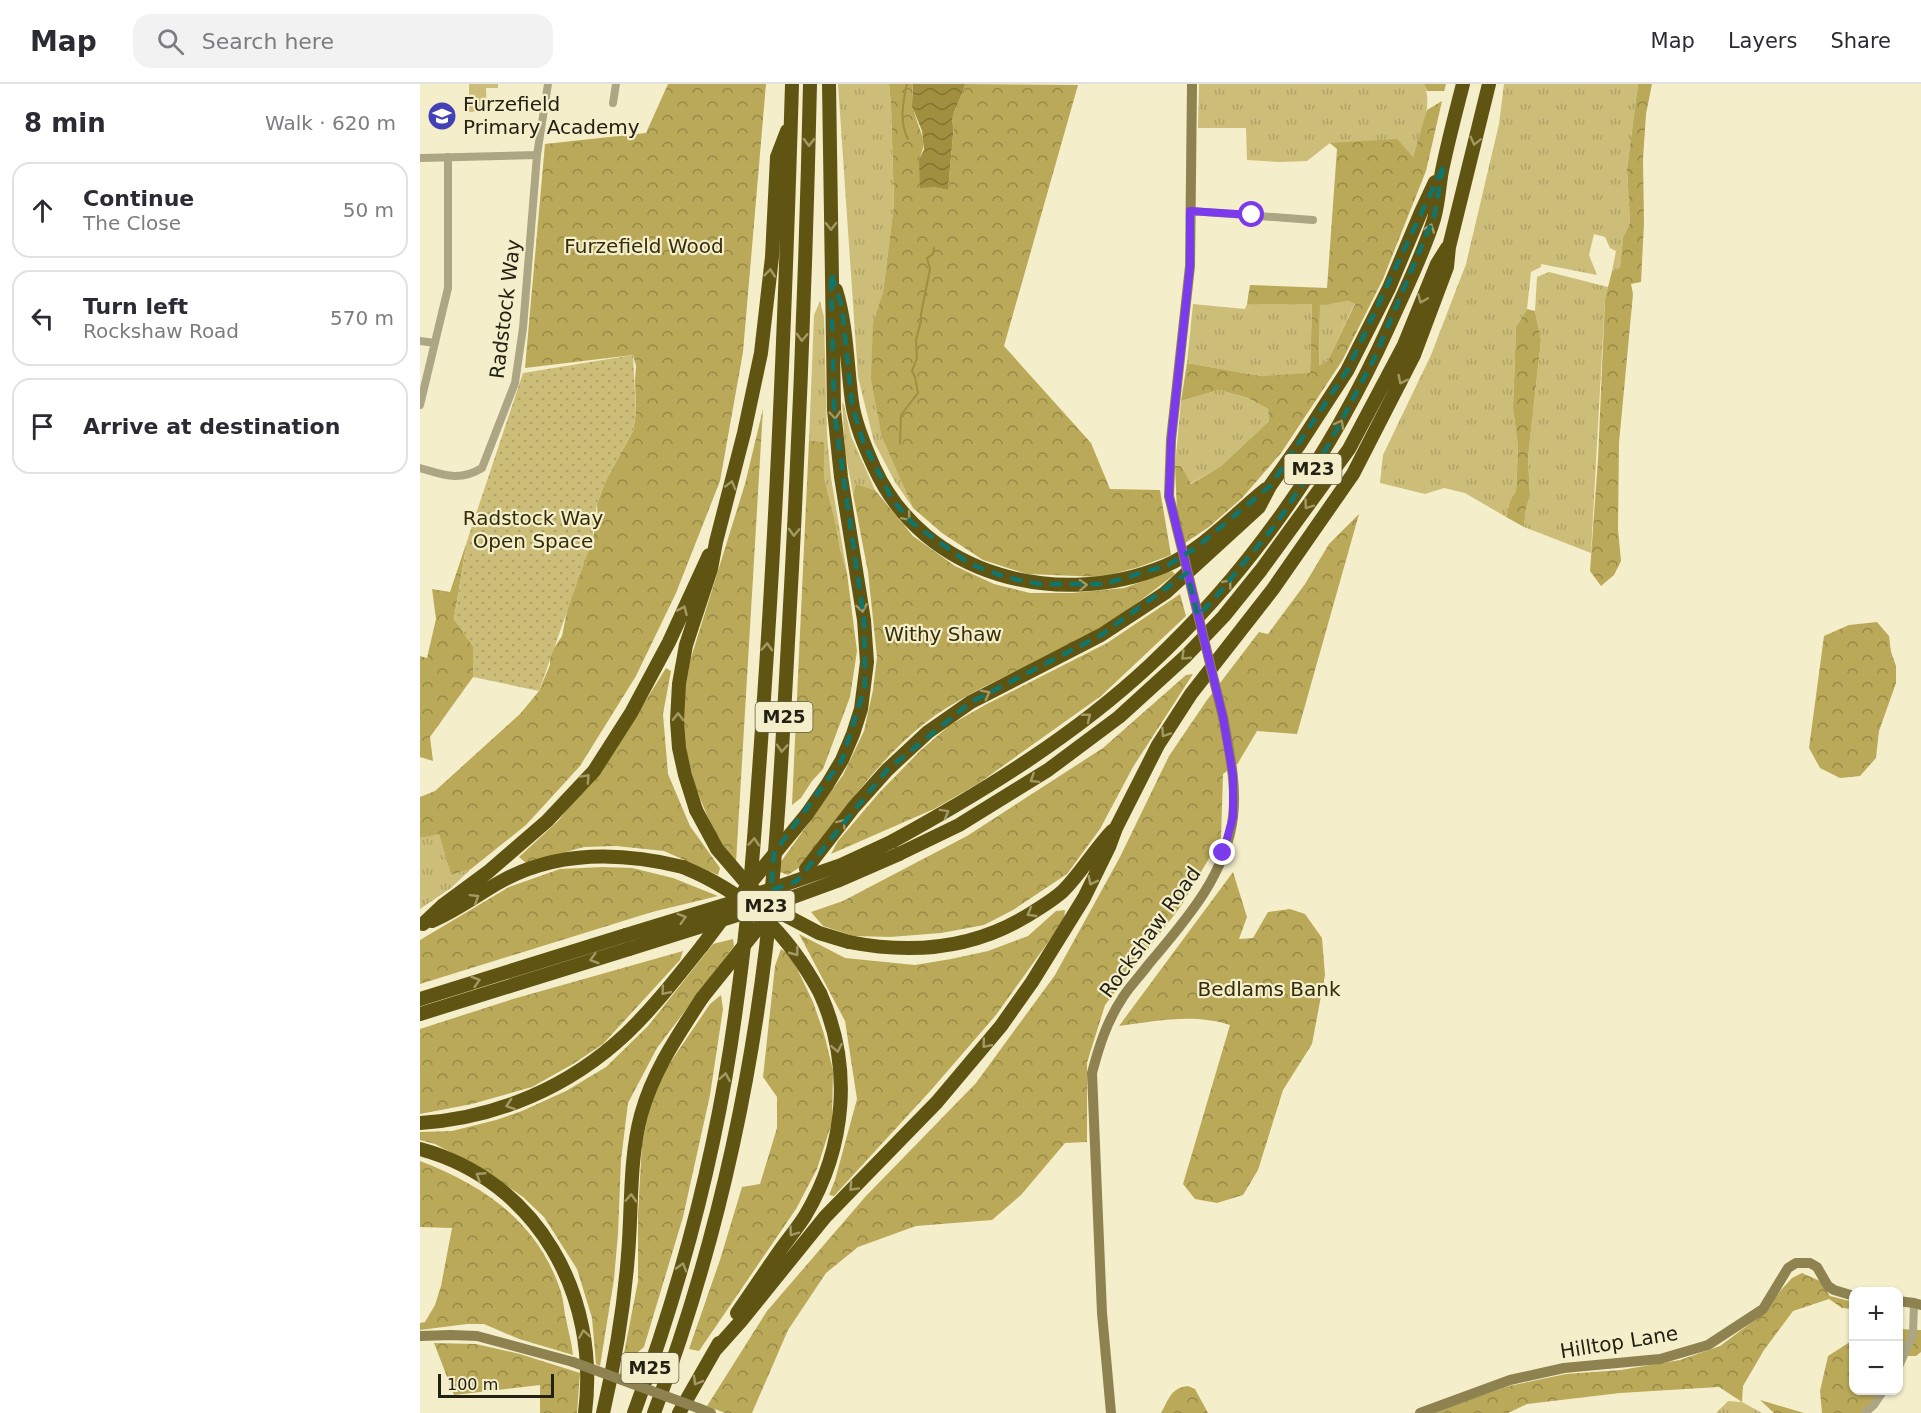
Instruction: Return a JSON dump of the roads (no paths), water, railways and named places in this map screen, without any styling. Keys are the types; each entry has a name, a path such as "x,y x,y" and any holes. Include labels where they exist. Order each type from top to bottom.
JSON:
{"highway":[{"name":"M25","path":"634,1413 674,1294 698,1205 724,1085 738,994 752,870 768,638 784,323 792,84"},
{"name":"M25","path":"654,1413 688,1311 723,1184 748,1065 766,944 780,779 792,580 803,331 810,84"},
{"path":"420,1123 457,1119 532,1097 572,1076 612,1047 661,996 756,874 807,814 842,760 853,734 861,709 867,662 864,620 842,488 834,410 829,84"},
{"name":"M23","path":"896,848 1088,717 1149,665 1214,599 1269,532 1328,446 1374,359 1420,255 1434,217 1443,167 1463,84"},
{"name":"M23","path":"420,1014 628,942 731,903 959,825 1048,770 1119,717 1186,656 1224,615 1261,570 1349,449 1404,345 1437,264 1449,247 1489,84"},
{"path":"791,120 777,157 771,257 761,353 711,569 686,645 679,684 677,722 679,748 696,810 717,849 748,885 781,914 819,933 849,942 892,949 934,948 982,937 1008,927 1060,893 1076,878 1101,843 1116,828"},
{"path":"603,1413 622,1316 633,1166 640,1117 663,1061 702,998 854,807 887,770 928,732 971,702 1101,636 1165,593 1259,507 1270,486 1299,446 1347,371 1389,288 1420,212 1443,167"},
{"path":"716,1349 825,1217 937,1102 1001,1026 1042,966 1084,898 1158,745 1191,694 1273,589 1353,474 1414,356 1447,267 1449,247"},
{"path":"831,273 842,307 852,405 874,468 892,499 911,522 939,545 970,564 1005,578 1039,584 1073,586 1104,584 1143,574 1168,565 1197,547 1270,486"},
{"path":"422,925 442,906 488,872 547,821 594,771 631,713 669,642 702,566 716,542"},
{"path":"422,925 447,915 500,882 525,870 552,862 585,856 647,859 683,867 725,887 767,919 805,965 820,993 831,1021 841,1068 842,1103 836,1141 824,1176 805,1216 734,1318 679,1413"},
{"name":"M23","path":"420,999 628,942"},
{"path":"420,1149 444,1157 481,1176 524,1212 549,1244 569,1281 581,1317 588,1372 585,1413"}],"street":[{"name":"Radstock Way","path":"420,468 451,477 470,475 482,468 515,383 523,328 537,155 548,84"},
{"path":"613,102 616,84"},
{"name":"Rockshaw Road","path":"1111,1413 1102,1313 1092,1073 1100,1044 1123,996 1184,921 1216,871 1233,817 1233,776 1223,717 1169,496 1171,441 1190,266 1192,84"},
{"path":"420,158 537,155"},
{"path":"420,405 448,288 448,157"},
{"path":"1190,211 1313,220"},
{"path":"420,341 435,343"},
{"name":"Hilltop Lane","path":"1420,1413 1510,1380 1564,1368 1660,1359 1708,1345 1762,1309 1788,1268 1796,1263 1810,1263 1828,1286 1849,1294"},
{"path":"1903,1359 1913,1334 1917,1304"},
{"path":"1913,1327 1921,1312"},
{"path":"420,1336 477,1336 573,1362 711,1413"},
{"path":"1865,1413 1881,1395"}],"water":[{"path":"913,84 965,84 954,112 948,190 933,187 920,188 919,159 924,150 922,131 912,106"}],"waterway":[{"path":"907,84 903,105 903,126 908,139"},
{"path":"900,444 901,415 918,393 912,371 917,358 916,340 930,269 927,258 933,254 934,248"}],"place":[{"name":"Furzefield Primary Academy","path":"442,116"}],"park label":[{"name":"Furzefield Wood","path":"644,246"},
{"name":"Radstock Way Open Space","path":"533,530"},
{"name":"Withy Shaw","path":"943,634"},
{"name":"Bedlams Bank","path":"1269,989"}]}
